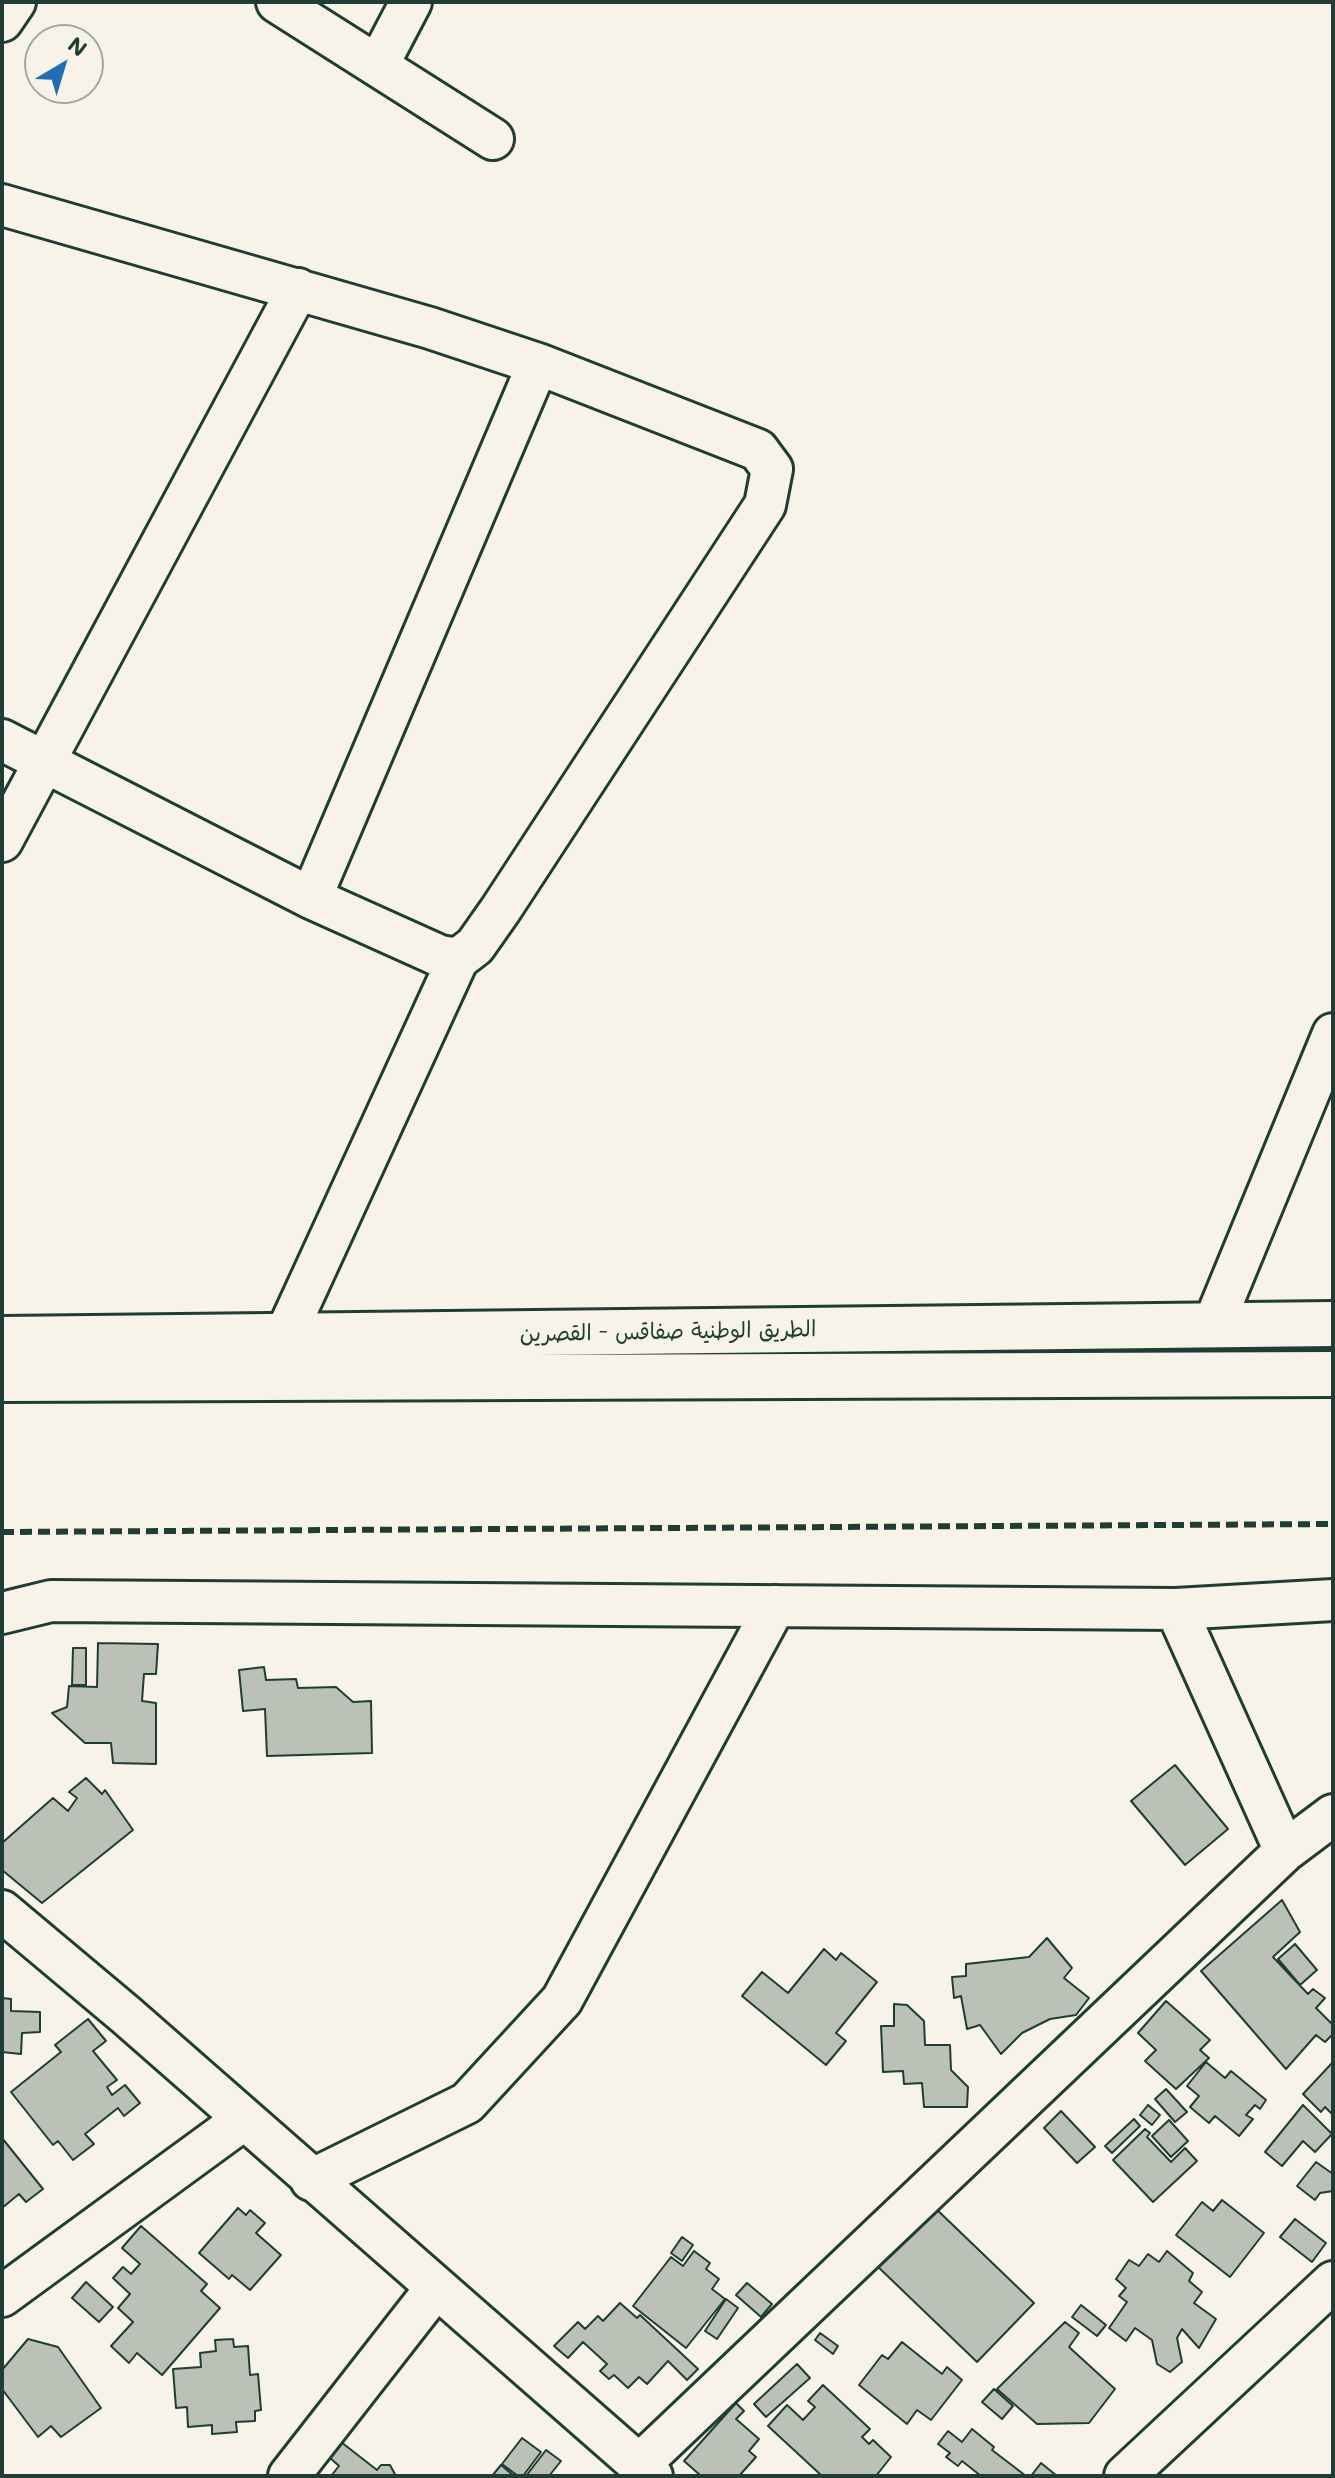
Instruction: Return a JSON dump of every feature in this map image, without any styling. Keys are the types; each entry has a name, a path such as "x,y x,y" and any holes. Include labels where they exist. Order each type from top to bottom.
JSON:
{"main road":[{"name":"الطريق الوطنية صفاقس - القصرين","path":"2,1339 284,1338 758,1329 927,1331 1214,1323 1333,1324"},
{"path":"758,1329 759,1377"},
{"name":"الطريق الوطنية صفاقس - القصرين","path":"2,1379 1333,1374"}],"street":[{"path":"2,21 15,2"},
{"path":"277,2 493,139"},
{"path":"378,65 411,2"},
{"path":"2,205 298,289 538,364 758,450 772,469 771,490 765,505 501,909 475,946 458,959 284,1338"},
{"path":"2,841 298,289"},
{"path":"311,898 538,364"},
{"path":"2,740 311,898 440,956 458,959"},
{"path":"1214,1323 1333,1034"},
{"path":"2,1613 51,1601 1176,1609 1333,1600"},
{"path":"311,2180 467,2103 562,2000 775,1606"},
{"path":"1176,1609 1285,1851"},
{"path":"2,1911 646,2471 1285,1851 1333,1815"},
{"path":"2,2296 243,2120"},
{"path":"1125,2476 1333,2282"},
{"path":"289,2476 435,2289"}],"building":[{"path":"98,1643 158,1644 156,1674 144,1674 142,1701 156,1703 156,1764 113,1763 111,1743 85,1743 52,1713 67,1707 69,1686 97,1687"},
{"path":"73,1648 86,1648 86,1685 72,1685"},
{"path":"264,1667 266,1680 296,1679 298,1688 336,1687 353,1702 371,1701 372,1753 267,1756 265,1709 243,1711 239,1670"},
{"path":"1175,1765 1228,1829 1185,1865 1131,1801"},
{"path":"86,1778 102,1794 105,1790 133,1830 42,1903 2,1870 2,1843 53,1798 68,1811 77,1798 69,1792"},
{"path":"1282,1900 1300,1932 1273,1957 1308,1994 1313,1989 1325,1998 1316,2008 1333,2025 1333,2034 1325,2042 1316,2035 1286,2069 1201,1971"},
{"path":"1047,1938 1072,1968 1064,1978 1089,1998 1076,2015 1050,2019 1022,2033 1001,2054 980,2025 967,2029 961,1996 954,1998 952,1977 966,1976 966,1964 1029,1957"},
{"path":"1295,1944 1317,1970 1300,1985 1278,1959"},
{"path":"824,1949 836,1960 841,1953 877,1982 836,2033 846,2041 826,2065 742,1996 762,1972 788,1993"},
{"path":"2,1998 11,1999 11,2011 40,2012 40,2032 22,2033 21,2054 2,2052"},
{"path":"1166,2001 1210,2040 1200,2050 1209,2058 1176,2089 1145,2061 1156,2050 1138,2033"},
{"path":"894,2004 907,2005 924,2021 925,2045 950,2045 951,2070 968,2087 967,2107 924,2107 922,2083 904,2084 903,2071 883,2072 881,2026 894,2026"},
{"path":"88,2019 106,2041 93,2051 117,2080 107,2087 112,2095 125,2085 140,2103 124,2116 118,2108 85,2134 94,2144 73,2160 58,2141 53,2145 11,2092 61,2052 55,2045"},
{"path":"1206,2062 1225,2078 1231,2071 1266,2100 1260,2109 1255,2105 1246,2115 1253,2119 1239,2136 1215,2116 1209,2123 1190,2107 1199,2096 1187,2086"},
{"path":"1333,2062 1333,2115 1325,2107 1321,2112 1303,2094"},
{"path":"1166,2089 1187,2112 1175,2122 1155,2099"},
{"path":"1148,2105 1160,2115 1152,2125 1140,2115"},
{"path":"1303,2105 1332,2134 1315,2152 1303,2141 1282,2166 1265,2152"},
{"path":"1061,2111 1095,2147 1077,2163 1044,2128"},
{"path":"1134,2119 1140,2126 1112,2153 1105,2146"},
{"path":"1169,2120 1188,2141 1171,2157 1152,2136"},
{"path":"1145,2129 1150,2133 1147,2137 1171,2162 1185,2148 1197,2161 1153,2202 1113,2160"},
{"path":"2,2138 43,2189 26,2202 19,2194 2,2208"},
{"path":"1316,2162 1333,2174 1333,2191 1320,2193 1315,2200 1297,2186"},
{"path":"1222,2200 1264,2233 1230,2277 1176,2235 1202,2202 1213,2211"},
{"path":"931,2204 1034,2303 977,2362 874,2263"},
{"path":"238,2208 246,2215 250,2210 265,2223 256,2233 281,2255 250,2290 232,2275 229,2279 199,2253"},
{"path":"1295,2219 1326,2243 1312,2262 1280,2237"},
{"path":"141,2226 207,2284 201,2291 220,2308 162,2375 137,2353 129,2363 111,2346 133,2322 118,2308 130,2294 113,2278 123,2267 131,2274 140,2264 122,2248"},
{"path":"682,2237 693,2245 682,2261 671,2253"},
{"path":"694,2251 710,2263 706,2269 719,2279 712,2289 725,2299 686,2348 633,2306 671,2257 683,2266"},
{"path":"1167,2251 1193,2273 1189,2281 1202,2292 1194,2303 1216,2319 1199,2348 1182,2329 1177,2338 1182,2362 1170,2372 1157,2364 1152,2340 1135,2328 1126,2341 1109,2328 1127,2302 1119,2296 1126,2288 1116,2279 1129,2260 1139,2266 1148,2254 1159,2262"},
{"path":"86,2282 113,2307 99,2322 72,2298"},
{"path":"747,2283 772,2304 761,2317 736,2295"},
{"path":"726,2299 738,2308 717,2339 705,2331"},
{"path":"620,2303 637,2318 640,2315 698,2369 687,2380 668,2361 647,2384 639,2377 628,2388 614,2375 609,2379 600,2371 607,2364 583,2342 568,2358 554,2346 578,2322 585,2329 598,2316 603,2321"},
{"path":"1081,2305 1106,2325 1097,2336 1072,2317"},
{"path":"1065,2322 1079,2333 1069,2347 1115,2389 1089,2423 1037,2424 997,2389"},
{"path":"820,2333 838,2346 833,2354 815,2340"},
{"path":"28,2339 58,2347 101,2408 61,2437 51,2426 38,2437 2,2389 2,2370"},
{"path":"233,2339 234,2347 248,2346 250,2375 258,2374 261,2410 255,2411 255,2421 236,2422 237,2432 212,2434 212,2425 188,2427 187,2407 176,2408 173,2369 201,2367 200,2353 216,2351 215,2340"},
{"path":"902,2342 942,2374 947,2367 962,2380 931,2420 917,2410 907,2424 859,2385 882,2355 888,2359"},
{"path":"797,2364 810,2378 766,2417 754,2404"},
{"path":"823,2385 870,2429 862,2437 869,2444 873,2440 891,2457 876,2476 822,2476 768,2426 787,2405 803,2420 815,2407 808,2401"},
{"path":"994,2389 1013,2406 1002,2419 982,2402"},
{"path":"736,2403 744,2411 736,2419 759,2439 749,2451 756,2457 739,2476 701,2476 684,2461"},
{"path":"972,2429 994,2447 992,2450 1026,2476 981,2476 962,2461 958,2466 946,2457 950,2453 938,2444 948,2431 962,2442"},
{"path":"522,2438 541,2452 523,2476 518,2476 502,2464"},
{"path":"341,2442 377,2470 381,2465 390,2465 396,2476 331,2476 339,2466 329,2457"},
{"path":"546,2450 561,2461 549,2476 526,2476"},
{"path":"1041,2463 1057,2476 1031,2476"},
{"path":"501,2465 514,2476 492,2476"}],"railway":[{"path":"2,1532 1333,1524"}]}
